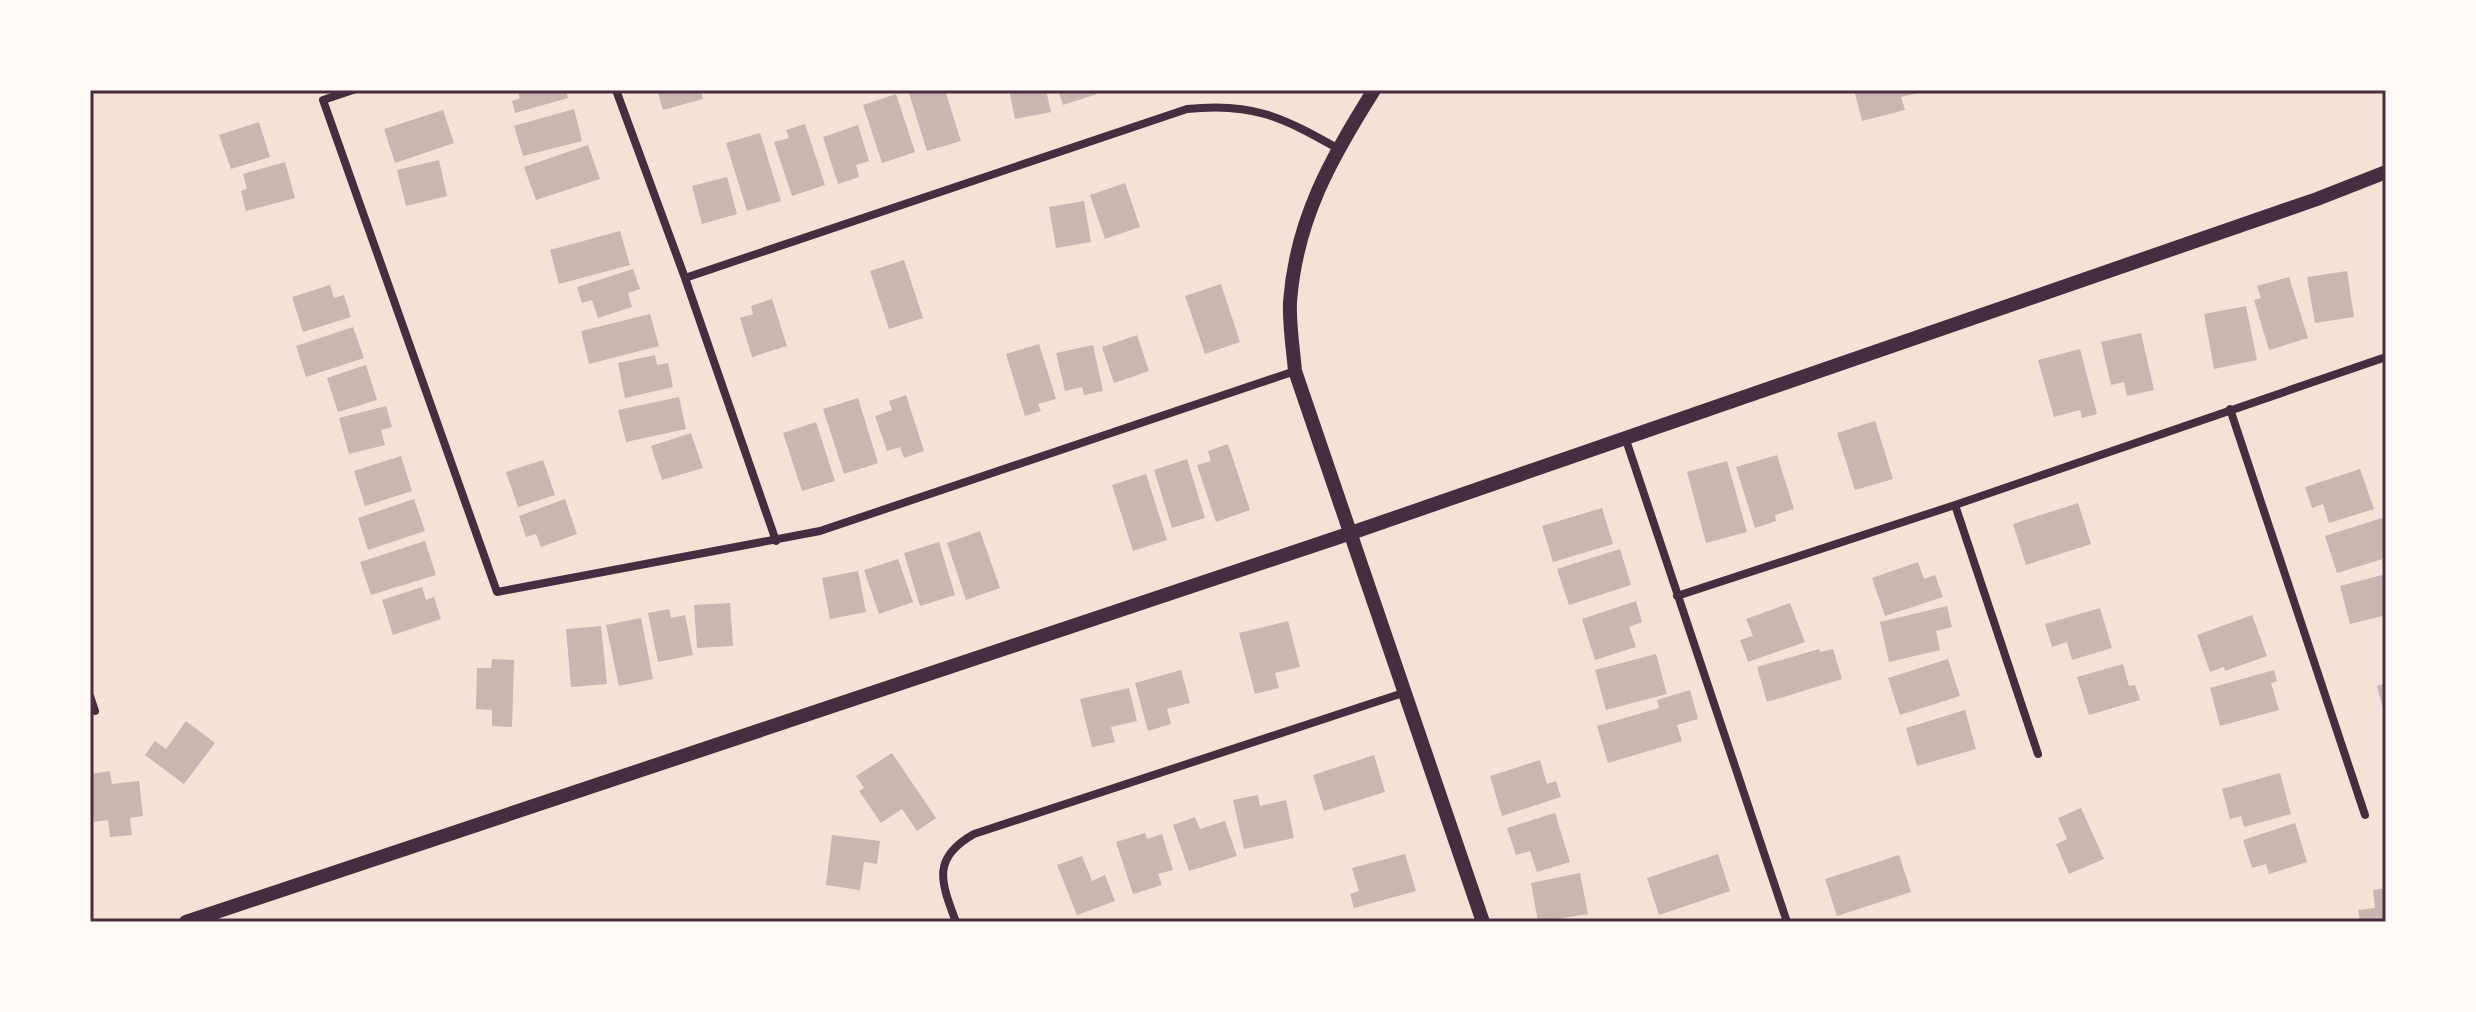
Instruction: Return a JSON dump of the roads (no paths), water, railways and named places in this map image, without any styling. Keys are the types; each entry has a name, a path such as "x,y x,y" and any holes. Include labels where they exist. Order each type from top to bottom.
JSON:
{"street":[{"path":"353,90 323,100 497,592 820,531 1295,371"},
{"path":"616,90 776,541"},
{"path":"1374,90 1337,148 1310,205 1297,253 1290,304 1295,371 1483,922"},
{"path":"685,278 1187,109 1218,106 1255,109 1298,126 1337,148"},
{"path":"186,922 1351,533 2317,199 2386,172"},
{"path":"1677,596 1955,505 2386,357"},
{"path":"2230,409 2365,815"},
{"path":"1625,437 1787,922"},
{"path":"1955,505 2038,754"},
{"path":"956,922 944,890 944,863 957,844 974,834 1403,693"},
{"path":"90,696 95,711"}]}
